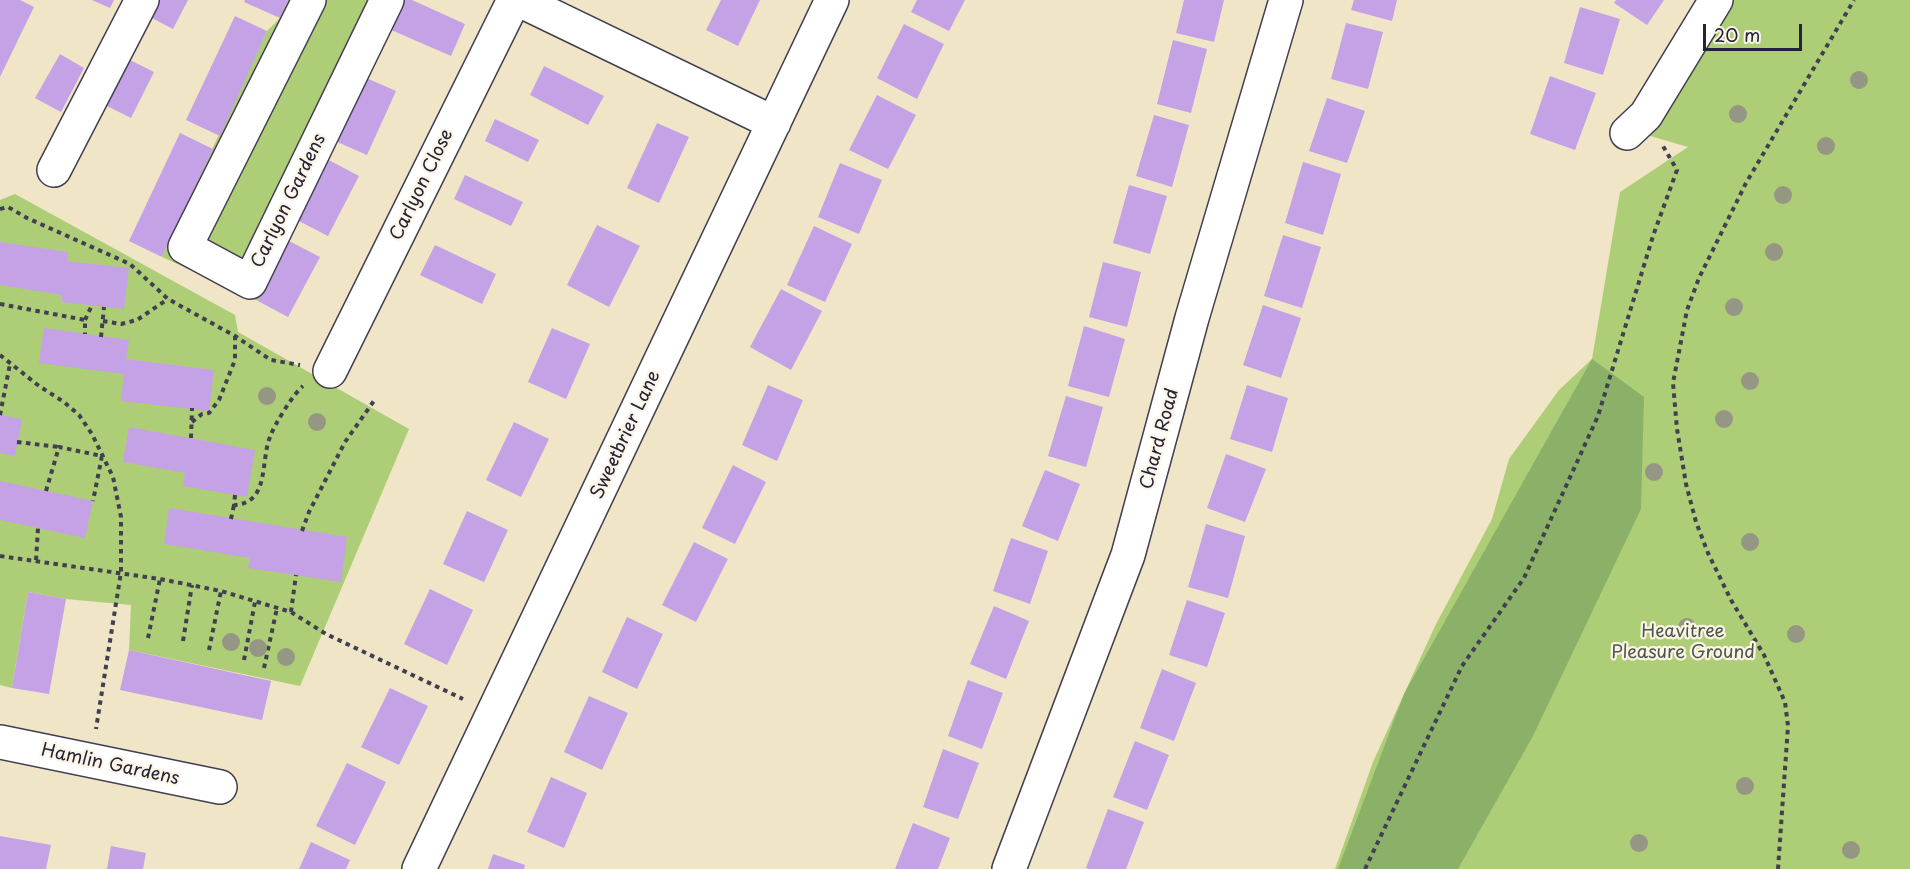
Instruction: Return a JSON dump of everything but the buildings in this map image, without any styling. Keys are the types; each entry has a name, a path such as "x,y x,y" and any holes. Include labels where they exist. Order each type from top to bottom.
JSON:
{"street":[{"path":"54,170 142,0"},
{"name":"Carlyon Gardens","path":"309,0 185,247 250,282 387,0"},
{"name":"Carlyon Close","path":"330,371 514,0"},
{"path":"519,0 774,123"},
{"name":"Sweetbrier Lane","path":"419,869 832,0"},
{"name":"Chard Road","path":"1009,869 1128,555 1192,318 1286,0"},
{"path":"1636,124 1716,0"},
{"name":"Hamlin Gardens","path":"0,742 220,787"}],"path":[{"path":"1778,869 1788,726 1785,702 1764,655 1731,600 1708,554 1696,522 1686,484 1677,429 1673,383 1687,310 1699,278 1746,183 1854,0"},
{"path":"1365,869 1462,666 1524,578 1598,416 1653,236 1677,170 1636,124"},
{"path":"0,209 8,207 27,218 130,264 168,299 235,336 271,360 330,371"},
{"path":"103,321 121,324 137,320 168,299"},
{"path":"0,304 85,320"},
{"path":"85,334 85,320 92,305"},
{"path":"101,337 104,307"},
{"path":"192,422 202,414 209,413 219,400 235,360 235,336"},
{"path":"0,355 79,415 92,434 113,477 121,517 121,572 91,761"},
{"path":"0,415 10,364"},
{"path":"234,505 245,504 253,499 259,489 270,436 301,387 330,371"},
{"path":"302,531 309,512 345,442 376,398"},
{"path":"191,438 192,408"},
{"path":"17,442 59,447 102,456"},
{"path":"46,491 59,447"},
{"path":"93,501 102,456"},
{"path":"231,519 234,495"},
{"path":"36,560 38,528"},
{"path":"0,555 121,572 192,585 221,591 291,612 326,634 493,714"},
{"path":"291,612 296,575"},
{"path":"148,638 160,579"},
{"path":"183,641 192,585"},
{"path":"209,650 221,591"},
{"path":"244,660 255,602"},
{"path":"264,668 277,608"}],"green space":[{"path":"288,0 402,0 295,219 289,241 258,301 162,257 267,31 280,18"},
{"name":"Heavitree Pleasure Ground","path":"1734,0 1910,0 1910,869 1335,869 1373,762 1435,626 1492,519 1509,459 1559,390 1592,359 1620,192 1688,147 1647,135"},
{"path":"15,194 235,315 238,332 409,429 300,686 129,650 131,605 66,599 28,592 12,688 0,685 0,200"},
{"path":"1592,359 1644,397 1641,509 1533,736 1458,869 1338,869 1404,694"}]}
